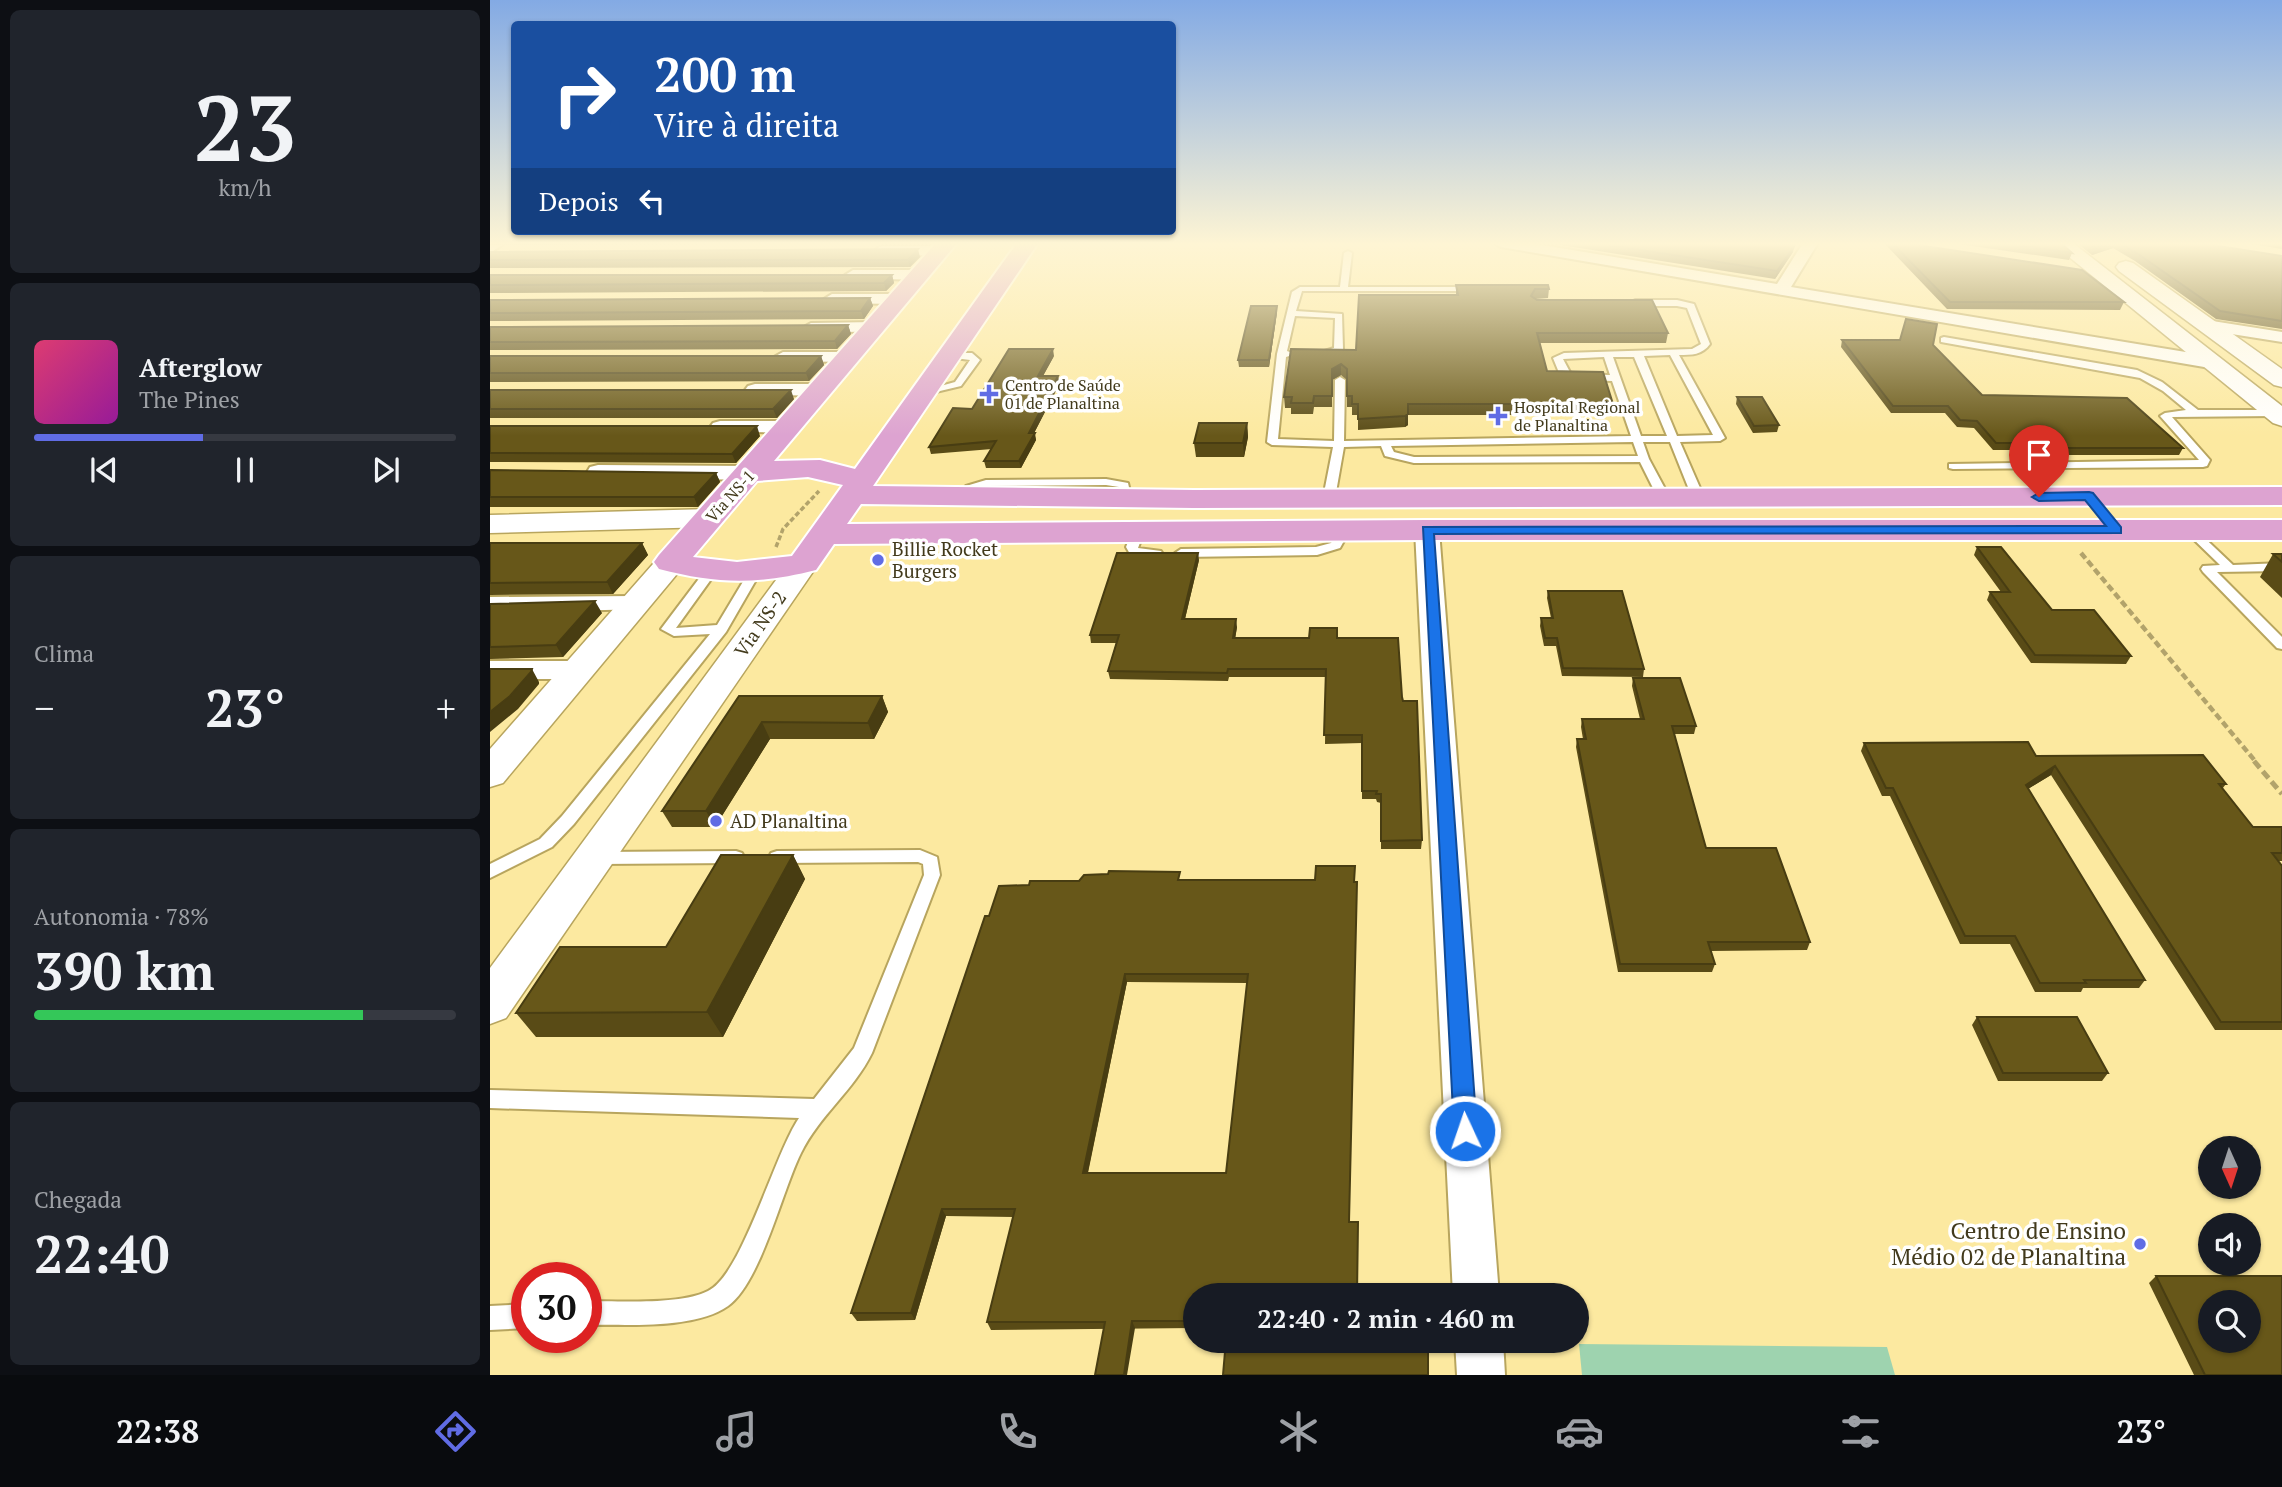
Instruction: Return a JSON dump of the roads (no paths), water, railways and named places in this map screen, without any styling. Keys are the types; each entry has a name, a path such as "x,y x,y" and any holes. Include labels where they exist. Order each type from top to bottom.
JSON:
{"main road":[{"name":"Via NS-1","path":"680,552 894,307"},
{"name":"Via NS-2","path":"814,549 983,307"},
{"path":"751,473 788,467 817,467 838,470 856,489 965,496 1194,499 2282,496"},
{"path":"2089,496 2116,530"},
{"path":"1664,498 1667,508 1692,530"},
{"path":"1929,498 1952,530"},
{"path":"1963,498 1990,530"},
{"path":"1138,532 1150,513 1194,499"},
{"path":"680,552 710,570 766,573 814,549 1138,532 2282,530"}],"street":[{"path":"1889,307 2210,362"},
{"path":"2140,307 2278,416"},
{"path":"2182,307 2282,380"},
{"path":"2146,311 2162,318 2177,320 2191,317 2282,337"},
{"path":"793,328 876,327"},
{"path":"767,357 850,358"},
{"path":"738,390 821,390"},
{"path":"694,427 789,427"},
{"path":"572,471 751,473"},
{"path":"490,524 710,518"},
{"path":"1427,530 1475,1283"},
{"path":"490,544 680,552"},
{"name":"Via NS-2","path":"490,1004 814,549"},
{"name":"Via NS-1","path":"498,756 579,670 680,552"},
{"path":"490,605 635,604"},
{"path":"490,670 579,670"},
{"path":"1480,1353 1481,1375"}],"lane":[{"path":"1293,307 1282,354 1272,442 1339,444 1720,438 1673,353"},
{"path":"1616,378 1569,377 1558,363 1558,358 1692,352 1702,349 1706,344 1690,307"},
{"path":"1282,354 1328,354 1338,349 1339,316 1292,313"},
{"path":"1944,340 2134,372 2154,379 2194,413"},
{"path":"1639,354 1698,498"},
{"path":"1608,355 1644,458 1664,498"},
{"path":"1329,498 1339,444 1339,380"},
{"path":"1953,466 2203,464 2205,460 2165,416 2194,413 2278,416"},
{"path":"1385,443 1389,454 1399,459 1414,460 1644,458"},
{"path":"2190,530 2230,568"},
{"path":"2282,567 2207,569 2282,645"},
{"path":"710,570 668,629 674,632 721,629"},
{"path":"490,872 546,843 568,820 721,629 754,573"},
{"path":"593,858 920,856 931,861 932,875 862,1053 846,1079 819,1109 794,1145 738,1279 720,1299 692,1308 602,1312"},
{"path":"490,1099 819,1109"},
{"path":"490,1318 511,1317"}],"place":[{"name":"Centro de Saúde 01 de Planaltina","path":"989,394"},
{"name":"Hospital Regional de Planaltina","path":"1498,416"},
{"name":"Billie Rocket Burgers","path":"878,560"},
{"name":"AD Planaltina","path":"716,821"},
{"name":"Centro de Ensino Médio 02 de Planaltina","path":"2140,1244"}]}
